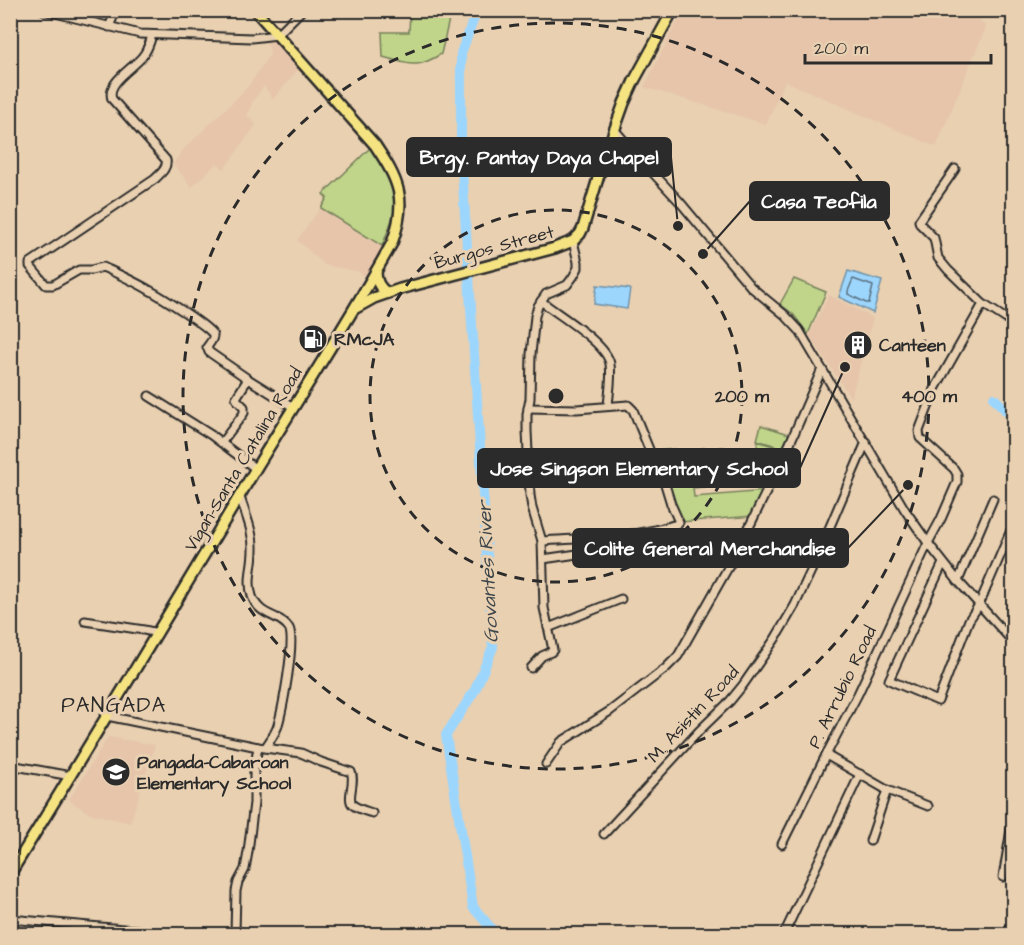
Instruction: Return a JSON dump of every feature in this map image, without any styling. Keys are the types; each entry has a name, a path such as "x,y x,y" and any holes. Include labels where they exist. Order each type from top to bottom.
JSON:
{"main road":[{"name":"Vigan-Santa Catalina Road","path":"10,874 355,308 392,243 400,218 401,202 391,168 375,145 255,10"},
{"name":"Burgos Street","path":"355,308 388,293 555,248 573,241 583,228 614,129 634,81 673,10"},
{"path":"376,272 378,285 388,293"}],"street":[{"path":"43,10 109,27 152,35 213,35 252,38 277,35 302,10"},
{"path":"109,27 116,10"},
{"path":"152,35 143,56 117,81 110,93 112,99 166,160 165,168 155,179 30,263 30,266 46,285 53,285 79,270 102,267 150,290 212,332 213,336 207,351 248,380 293,407"},
{"path":"614,129 680,202 751,287 799,330 928,543 958,581 1014,643"},
{"path":"955,169 919,221 920,224 934,238 938,258 948,270 983,304 1014,324"},
{"path":"531,668 542,656 553,651 544,608 542,541 530,495 527,430 535,316 541,301 549,292 567,285 578,268 573,241"},
{"path":"541,301 604,351 610,364 608,406"},
{"name":"P. Arrubio Road","path":"782,844 858,694 928,543 942,519 957,478 954,469 920,438 919,431 935,389 983,304"},
{"path":"546,764 556,748 567,738 610,711 675,660 738,550 780,464 822,369"},
{"path":"222,442 244,413 244,407 236,399 248,380"},
{"path":"149,396 222,442 256,469"},
{"path":"528,408 577,409 623,404 632,407 655,464 660,468 679,522 636,533 602,538 542,541"},
{"name":"M. Asistin Road","path":"604,834 699,731 730,701 775,639 811,571 866,442"},
{"path":"660,468 713,468 716,466 717,453 722,452 780,464"},
{"path":"235,934 236,891 245,869 248,852 254,803 254,770 262,748 271,741 277,726 289,665 291,638 290,630 262,611 252,596 250,579 253,543 240,497"},
{"path":"958,581 993,500"},
{"path":"944,563 889,680 939,700 969,620 979,605 1012,528"},
{"path":"543,559 591,552 608,552"},
{"path":"548,628 621,599"},
{"path":"85,621 158,633"},
{"path":"107,716 262,748 301,753 351,772 353,779 351,802 354,806 372,813"},
{"path":"826,755 887,790 928,806"},
{"path":"10,765 71,776"},
{"path":"784,934 860,774"},
{"path":"870,841 887,790"},
{"path":"1003,877 1014,812"},
{"path":"10,919 131,932 180,934"}],"shaded area":[{"path":"683,10 972,11 986,27 936,147 785,81 766,124 644,87"},
{"path":"264,41 274,41 299,69 273,99 264,86 253,101 247,115 256,125 224,169 217,163 192,187 173,164 182,151 248,87 270,54 269,46"},
{"path":"321,208 382,246 366,277 357,271 325,265 297,240"},
{"path":"829,295 873,318 851,398 809,335"},
{"name":"Pangada-Cabaroan Elementary School","path":"108,737 155,745 130,823 89,813 69,800"}],"green space":[{"path":"410,11 451,11 441,54 419,64 383,57 382,32 409,32"},
{"path":"371,147 380,157 391,180 395,199 393,217 382,246 321,208 327,198 323,194"},
{"path":"794,279 826,292 808,334 793,314 780,304"},
{"path":"761,425 789,434 783,448 757,440"},
{"path":"758,441 784,450 782,455 775,460 755,456"},
{"path":"702,448 717,450 710,464 698,465 697,463 698,454"},
{"path":"675,449 678,465 661,466 654,451"},
{"path":"721,455 777,467 770,481 693,488 694,497 766,491 754,516 680,522 664,471 718,469"}],"water":[{"path":"848,271 882,281 873,313 839,297"},
{"path":"597,285 630,289 627,309 594,304"}],"waterway":[{"name":"Govantes River","path":"477,10 461,53 461,154 493,647 475,690 446,735 473,907 496,934"},
{"path":"994,398 1014,419"}],"place":[{"name":"Brgy. Pantay Daya Chapel","path":"678,226"},
{"name":"Casa Teofila","path":"703,254"},
{"name":"RMcJA","path":"313,339"},
{"name":"Canteen","path":"858,345"},
{"name":"Jose Singson Elementary School","path":"845,367"},
{"name":"Colite General Merchandise","path":"908,485"},
{"name":"Pangada-Cabaroan Elementary School","path":"116,772"}],"district":[{"name":"PANGADA","path":"114,705"}]}
